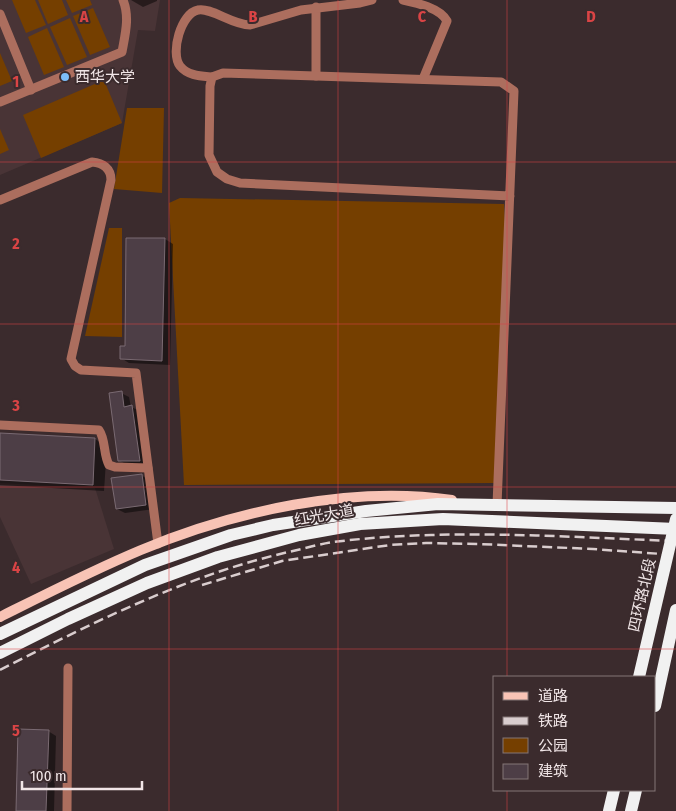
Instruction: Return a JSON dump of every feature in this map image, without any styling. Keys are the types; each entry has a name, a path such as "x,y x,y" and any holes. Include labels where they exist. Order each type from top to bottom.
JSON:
{"highway":[{"name":"红光大道","path":"0,634 145,565 231,535 305,519 438,504 676,508"},
{"name":"红光大道","path":"0,654 68,619 147,583 218,557 299,535 360,524 443,519 676,529"},
{"name":"四环路北段","path":"640,676 676,519"},
{"path":"656,701 676,610"},
{"path":"609,811 614,791"},
{"path":"631,811 636,791"}],"main road":[{"path":"0,617 141,550 229,520 266,511 359,495 429,496 492,505"}],"street":[{"path":"0,102 122,52 126,8 122,0"},
{"path":"372,0 316,7 242,25 205,10 197,10 188,16 178,38 176,58 180,67 188,73 212,77 223,73 501,82 514,90 510,196 492,505"},
{"path":"403,0 444,15 447,21 422,79"},
{"path":"316,7 316,76"},
{"path":"0,14 31,90"},
{"path":"212,77 210,86 209,155 218,172 227,179 240,183 510,196"},
{"path":"0,200 92,162 104,165 110,171 110,180 71,359 75,366 81,370 136,372 158,544"},
{"path":"0,425 97,430 102,434 106,459 109,465 115,468 148,468"},
{"path":"67,811 68,668"}],"shaded area":[{"name":"西华大学","path":"0,0 160,0 155,31 138,30 122,123 0,175"},
{"path":"0,483 95,488 114,549 31,584 0,517"}],"green space":[{"path":"12,0 35,0 46,25 26,33"},
{"path":"38,0 62,0 68,15 48,24"},
{"path":"66,0 90,0 92,5 72,13"},
{"path":"93,8 110,47 90,55 73,16"},
{"path":"70,18 87,57 67,65 50,27"},
{"path":"47,28 64,67 44,75 28,37"},
{"path":"0,53 12,81 0,86"},
{"path":"104,80 122,123 41,158 23,115"},
{"path":"127,108 164,108 162,193 114,189"},
{"path":"0,129 9,150 0,154"},
{"path":"180,198 504,204 505,225 495,483 184,485 169,203"},
{"path":"109,228 122,228 122,337 85,336"}],"building":[{"path":"126,238 165,238 162,361 120,359 120,346 125,346"},
{"path":"122,391 124,407 132,405 140,461 118,461 109,393"},
{"path":"0,433 95,438 93,485 0,480"},
{"path":"142,474 146,505 116,509 111,478"},
{"path":"18,729 49,730 46,811 16,811"}],"railway":[{"path":"0,670 107,617 179,586 254,561 328,543 419,535 462,534 676,541"},
{"path":"202,585 282,561 390,545 426,543 478,544 676,555"}],"place":[{"name":"西华大学","path":"65,77"}]}
